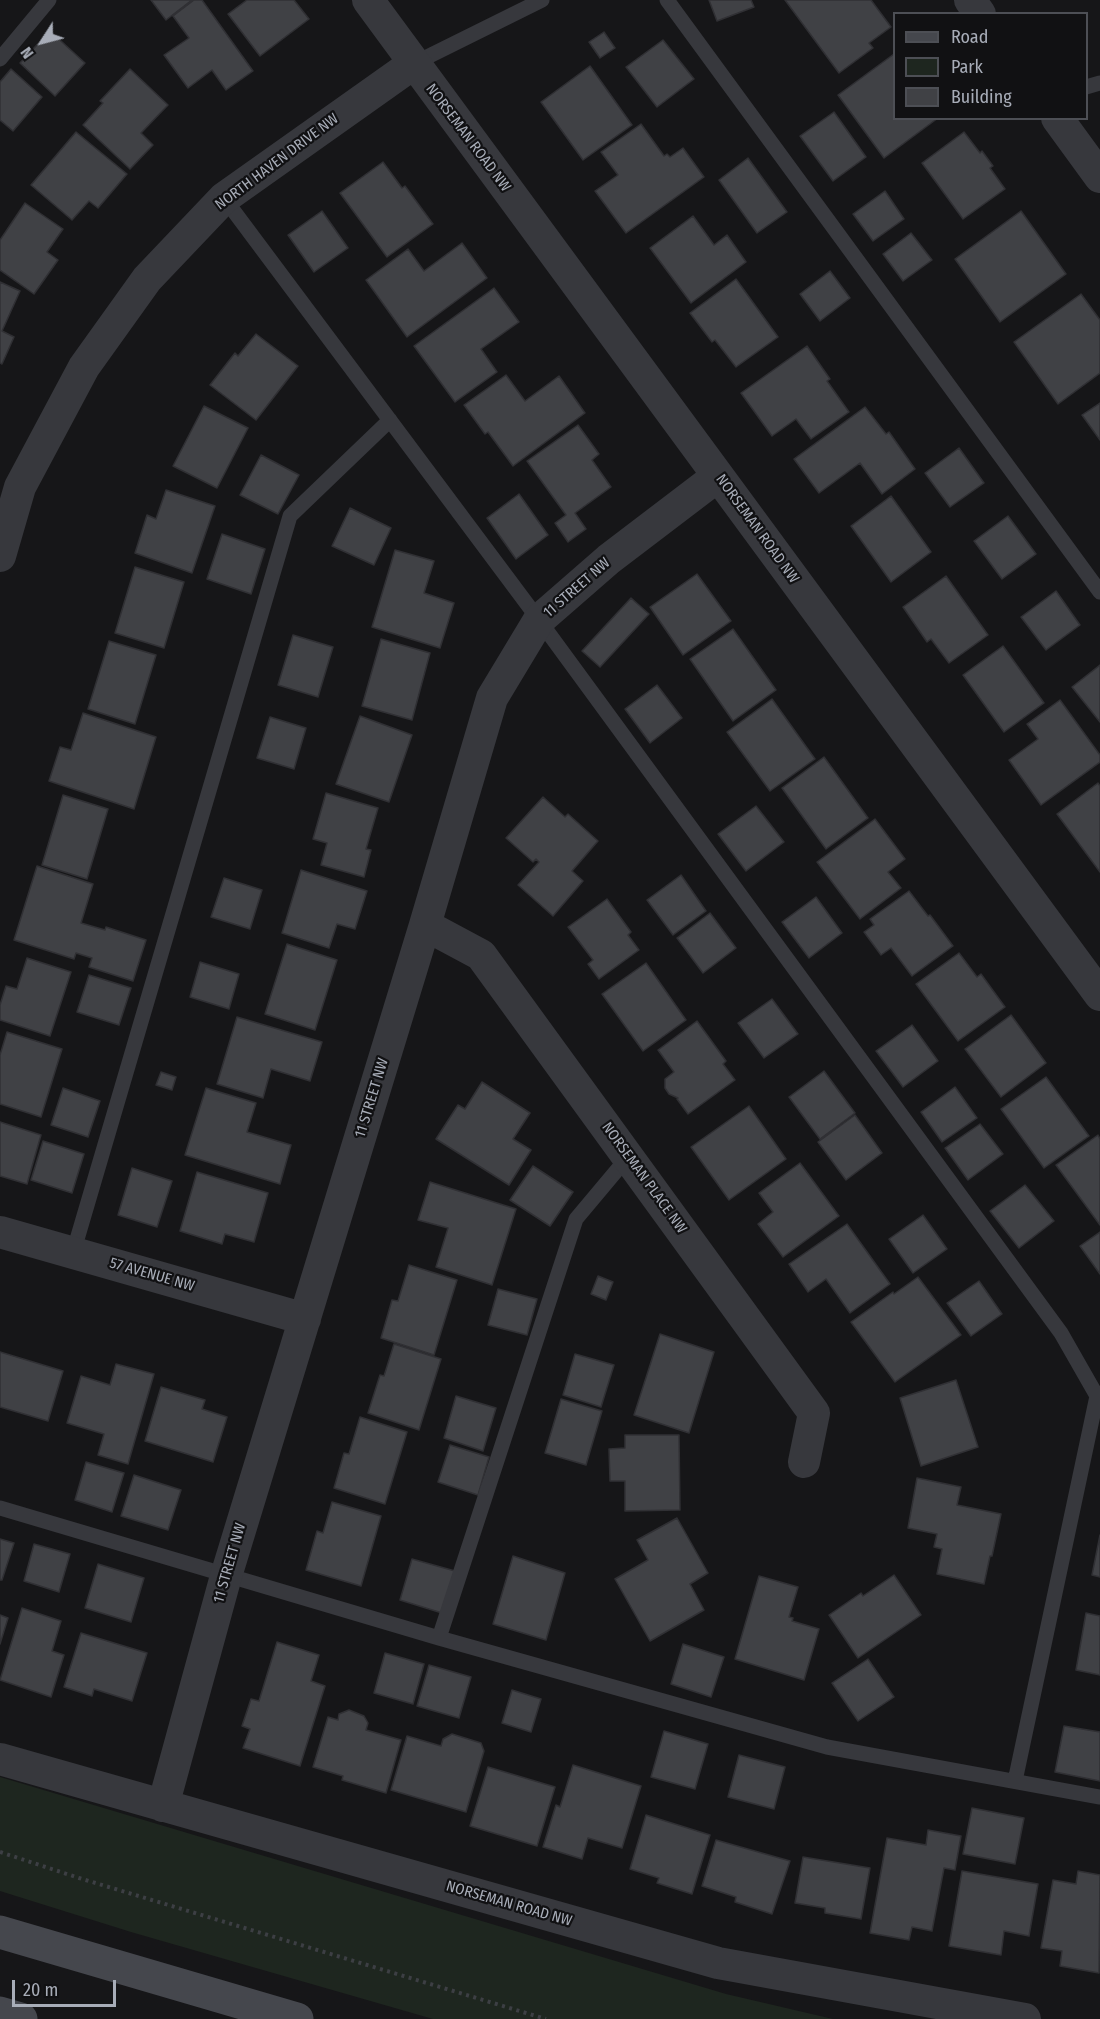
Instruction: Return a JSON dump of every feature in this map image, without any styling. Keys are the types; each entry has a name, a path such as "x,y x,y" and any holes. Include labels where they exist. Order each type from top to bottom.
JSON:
{"main road":[{"path":"2,1932 297,2019"},
{"path":"0,2013 21,2019"}],"street":[{"name":"NORSEMAN ROAD NW","path":"368,0 1100,995"},
{"name":"NORTH HAVEN DRIVE NW","path":"0,556 15,486 84,367 147,279 224,198 413,64"},
{"path":"1058,120 1100,177"},
{"name":"11 STREET NW","path":"163,1806 226,1576 492,698 539,620 609,559 718,476"},
{"name":"NORSEMAN PLACE NW","path":"425,925 481,955 814,1413 804,1462"},
{"name":"57 AVENUE NW","path":"0,1232 305,1319"},
{"name":"NORSEMAN ROAD NW","path":"0,1759 718,1963 1025,2019"}],"lane":[{"path":"0,59 49,0"},
{"name":"NORTH HAVEN DRIVE NW","path":"413,64 542,0"},
{"path":"667,0 1100,592"},
{"path":"224,198 539,620 1061,1334 1096,1396 1015,1781"},
{"path":"73,1253 290,516 390,420"},
{"path":"439,1638 576,1219 628,1157"},
{"path":"0,1508 439,1638 827,1747 1100,1797"}],"path":[{"path":"0,1851 79,1878 546,2019"}],"green space":[{"path":"0,1777 726,1994 833,2019 433,2019 131,1932 0,1891"}],"building":[{"path":"151,0 192,0 166,20"},
{"path":"194,0 202,0 253,71 226,90 212,70 188,88 164,55 189,38 173,16"},
{"path":"247,0 294,0 309,19 260,56 228,14"},
{"path":"709,0 751,0 754,7 717,21"},
{"path":"785,0 871,0 891,27 869,43 873,48 839,73"},
{"path":"50,31 85,63 55,96 20,63"},
{"path":"604,32 615,48 600,58 589,42"},
{"path":"663,40 694,79 657,107 626,67"},
{"path":"893,55 893,120 935,120 884,158 838,95"},
{"path":"590,66 632,125 583,160 541,102"},
{"path":"11,69 42,97 13,131 0,120 0,82"},
{"path":"130,69 168,105 141,133 153,145 130,169 83,125 103,103 100,101"},
{"path":"834,112 866,157 833,181 800,136"},
{"path":"641,124 664,156 667,154 670,157 683,148 704,177 626,233 595,191 618,175 601,152"},
{"path":"76,132 127,174 98,208 89,201 72,220 31,185"},
{"path":"964,132 993,166 990,168 1005,189 963,219 922,163"},
{"path":"748,158 787,212 757,233 719,180"},
{"path":"383,162 402,188 405,186 433,224 387,257 340,193"},
{"path":"885,191 904,219 873,241 853,214"},
{"path":"25,203 63,229 47,252 58,260 34,294 0,270 0,240"},
{"path":"322,211 348,248 314,272 288,235"},
{"path":"1021,211 1066,274 1000,322 955,259"},
{"path":"693,216 714,245 727,235 746,262 691,303 650,248"},
{"path":"911,233 932,260 903,281 883,254"},
{"path":"462,243 487,278 407,337 366,280 408,249 424,271"},
{"path":"830,271 850,298 820,321 800,294"},
{"path":"736,279 778,337 736,367 715,340 712,342 690,313"},
{"path":"0,282 20,291 2,331 14,337 2,364 0,363"},
{"path":"494,288 519,322 481,349 497,372 455,402 414,346"},
{"path":"1081,294 1100,320 1100,373 1058,404 1014,342"},
{"path":"256,334 298,366 256,420 210,385 235,353 238,356"},
{"path":"807,346 830,379 827,381 849,412 811,439 796,419 772,436 741,393"},
{"path":"506,375 525,401 559,376 585,413 513,466 488,432 485,434 464,405"},
{"path":"1100,403 1100,440 1082,415"},
{"path":"204,406 248,428 217,488 173,466"},
{"path":"865,407 886,434 889,432 915,469 882,494 860,463 819,493 794,459"},
{"path":"578,425 599,454 592,460 611,487 575,513 586,529 568,542 555,523 566,515 527,461"},
{"path":"959,448 984,483 950,507 925,473"},
{"path":"261,455 299,475 278,514 240,495"},
{"path":"166,490 215,506 192,573 135,553 147,515 156,519"},
{"path":"519,494 548,535 516,559 487,518"},
{"path":"891,496 931,552 891,582 851,526"},
{"path":"350,508 391,528 374,565 332,546"},
{"path":"1008,516 1036,554 1002,579 974,541"},
{"path":"222,534 265,549 251,594 207,579"},
{"path":"395,550 434,561 424,593 454,603 440,648 372,627"},
{"path":"135,567 184,582 164,648 115,633"},
{"path":"697,574 731,621 683,655 650,607"},
{"path":"946,576 988,635 949,663 931,639 927,642 903,607"},
{"path":"1056,591 1080,625 1046,650 1021,617"},
{"path":"631,598 649,614 600,667 582,651"},
{"path":"733,629 776,690 733,721 690,659"},
{"path":"293,635 333,647 318,697 278,685"},
{"path":"381,639 430,653 412,720 362,706"},
{"path":"109,641 156,655 135,724 88,709"},
{"path":"1003,646 1044,703 1004,732 963,675"},
{"path":"1100,665 1100,722 1072,687"},
{"path":"657,685 682,718 650,743 625,709"},
{"path":"772,699 815,759 770,791 727,732"},
{"path":"1060,700 1100,755 1100,762 1041,805 1009,760 1038,739 1027,724"},
{"path":"83,713 156,737 134,809 49,781 60,747 71,750"},
{"path":"360,716 412,735 389,802 336,784"},
{"path":"270,717 306,728 294,769 257,758"},
{"path":"824,757 868,818 826,849 782,788"},
{"path":"1098,783 1100,786 1100,872 1057,814"},
{"path":"326,793 378,808 366,849 371,850 364,877 321,865 327,843 313,839"},
{"path":"63,795 108,809 87,879 42,865"},
{"path":"543,797 565,817 568,814 598,841 572,871 583,881 553,916 518,885 539,862 536,859 533,862 506,838"},
{"path":"756,806 784,842 746,871 718,834"},
{"path":"875,819 905,859 888,872 901,888 860,919 817,862"},
{"path":"37,866 93,884 81,923 105,930 106,927 146,940 133,981 89,967 92,958 76,953 74,959 14,940"},
{"path":"301,870 367,891 355,929 337,924 329,948 282,933"},
{"path":"681,875 706,911 673,935 647,900"},
{"path":"224,878 262,890 250,929 211,917"},
{"path":"909,891 953,946 912,976 891,948 881,955 864,932 874,925 870,919"},
{"path":"816,897 842,933 809,958 782,922"},
{"path":"607,899 631,932 628,935 639,950 599,979 588,964 593,960 568,927"},
{"path":"710,913 736,948 703,973 677,938"},
{"path":"287,944 337,960 315,1030 265,1014"},
{"path":"959,953 977,977 981,974 1005,1007 958,1041 916,984"},
{"path":"27,958 71,972 50,1036 0,1020 0,1005 6,986 17,989"},
{"path":"200,962 239,974 229,1009 190,997"},
{"path":"646,963 686,1020 643,1051 602,994"},
{"path":"89,975 131,988 119,1025 77,1012"},
{"path":"772,999 798,1034 764,1058 738,1023"},
{"path":"1011,1015 1046,1063 1001,1097 965,1049"},
{"path":"237,1017 322,1042 310,1081 271,1069 263,1098 217,1084"},
{"path":"697,1021 726,1061 723,1064 735,1080 688,1114 678,1098 669,1094 665,1088 665,1079 674,1072 658,1050"},
{"path":"912,1025 938,1061 903,1087 876,1051"},
{"path":"7,1032 62,1049 41,1117 0,1104 0,1055"},
{"path":"824,1071 855,1113 820,1139 789,1097"},
{"path":"161,1072 176,1077 172,1090 156,1085"},
{"path":"1046,1077 1089,1136 1044,1168 1001,1109"},
{"path":"482,1082 530,1113 513,1139 531,1150 509,1185 436,1139 458,1105 465,1109"},
{"path":"955,1087 977,1118 942,1142 921,1112"},
{"path":"63,1088 100,1101 88,1137 51,1125"},
{"path":"206,1088 256,1103 247,1132 291,1145 280,1184 185,1155"},
{"path":"749,1106 786,1159 729,1200 691,1147"},
{"path":"855,1115 882,1153 846,1180 818,1142"},
{"path":"0,1122 41,1135 27,1184 0,1176"},
{"path":"980,1124 1003,1154 968,1180 945,1148"},
{"path":"1098,1135 1100,1139 1100,1225 1056,1165"},
{"path":"43,1141 84,1154 72,1193 31,1180"},
{"path":"800,1163 839,1216 783,1257 758,1224 773,1212 759,1193"},
{"path":"533,1166 573,1192 550,1226 510,1200"},
{"path":"132,1168 172,1181 157,1227 118,1215"},
{"path":"197,1172 268,1193 254,1242 225,1234 222,1244 180,1231"},
{"path":"430,1182 516,1209 492,1285 436,1267 448,1228 418,1220"},
{"path":"1025,1185 1054,1221 1019,1248 990,1211"},
{"path":"923,1215 947,1249 913,1273 889,1239"},
{"path":"847,1224 890,1284 850,1313 826,1279 808,1292 789,1264"},
{"path":"1100,1232 1100,1274 1080,1246"},
{"path":"409,1265 457,1280 434,1355 381,1338 392,1300 398,1301"},
{"path":"598,1276 613,1282 606,1300 591,1294"},
{"path":"918,1277 961,1335 895,1382 851,1322"},
{"path":"979,1281 1002,1314 971,1336 947,1303"},
{"path":"498,1289 537,1299 527,1335 488,1325"},
{"path":"660,1334 714,1352 689,1433 634,1415"},
{"path":"394,1344 441,1359 419,1430 368,1413 380,1375 384,1376"},
{"path":"0,1352 63,1371 48,1421 0,1407"},
{"path":"575,1354 614,1365 601,1407 563,1395"},
{"path":"116,1364 154,1374 128,1464 98,1455 104,1434 67,1423 81,1376 110,1385"},
{"path":"956,1380 978,1447 921,1466 900,1398"},
{"path":"161,1387 205,1400 202,1409 227,1417 213,1462 145,1441"},
{"path":"456,1396 496,1408 483,1451 444,1438"},
{"path":"561,1399 602,1411 586,1465 545,1453"},
{"path":"360,1417 407,1432 385,1504 334,1488 344,1453 349,1454"},
{"path":"625,1435 679,1435 680,1510 625,1511 625,1481 610,1481 609,1449 625,1448"},
{"path":"450,1445 489,1457 478,1495 438,1482"},
{"path":"86,1462 124,1473 112,1512 75,1500"},
{"path":"134,1475 181,1490 168,1530 121,1516"},
{"path":"917,1478 961,1487 957,1505 1001,1514 984,1584 937,1574 942,1549 934,1547 937,1534 908,1528"},
{"path":"332,1502 381,1516 361,1586 306,1570 317,1531 323,1533"},
{"path":"677,1518 708,1573 690,1584 704,1610 650,1641 615,1579 648,1560 637,1540"},
{"path":"1100,1535 1100,1577 1092,1575"},
{"path":"0,1539 14,1543 2,1580 0,1580"},
{"path":"34,1544 70,1554 59,1592 24,1581"},
{"path":"513,1556 565,1573 546,1640 493,1624"},
{"path":"412,1559 455,1571 442,1613 400,1600"},
{"path":"98,1564 144,1578 131,1622 85,1608"},
{"path":"894,1575 921,1615 858,1658 829,1615 861,1593 863,1596"},
{"path":"759,1576 798,1587 789,1617 793,1618 792,1621 819,1629 804,1680 735,1659"},
{"path":"22,1608 61,1621 52,1651 64,1655 51,1697 0,1680"},
{"path":"1086,1613 1100,1616 1100,1675 1076,1670"},
{"path":"0,1615 8,1618 0,1644"},
{"path":"81,1633 147,1653 132,1701 94,1689 92,1696 64,1687"},
{"path":"277,1642 319,1655 311,1681 325,1686 300,1766 243,1748 250,1729 242,1726 251,1699 259,1701"},
{"path":"683,1644 724,1657 711,1697 671,1684"},
{"path":"385,1653 424,1664 413,1704 374,1693"},
{"path":"868,1659 894,1697 858,1721 832,1683"},
{"path":"429,1665 471,1677 459,1718 417,1706"},
{"path":"512,1690 541,1699 531,1732 502,1723"},
{"path":"349,1710 364,1716 368,1723 366,1730 401,1740 386,1793 342,1780 343,1776 313,1767 328,1717 338,1720 339,1714"},
{"path":"1064,1726 1100,1732 1100,1781 1055,1772"},
{"path":"664,1731 708,1744 695,1789 651,1777"},
{"path":"452,1734 481,1743 484,1751 466,1812 391,1790 407,1736 441,1746 443,1739"},
{"path":"739,1755 785,1767 774,1809 728,1797"},
{"path":"573,1765 641,1786 622,1848 588,1838 582,1859 543,1847 556,1805 560,1807"},
{"path":"488,1767 555,1787 537,1846 470,1826"},
{"path":"972,1808 1024,1818 1015,1864 963,1854"},
{"path":"646,1815 710,1835 692,1894 657,1883 659,1878 630,1869"},
{"path":"928,1830 961,1836 955,1870 944,1868 932,1931 912,1927 909,1940 870,1933 887,1838 926,1845"},
{"path":"716,1840 790,1861 772,1914 735,1902 736,1897 702,1886"},
{"path":"803,1857 870,1868 861,1919 825,1913 825,1908 795,1903"},
{"path":"962,1871 1038,1884 1029,1936 1004,1931 1001,1955 949,1946"},
{"path":"1078,1871 1100,1875 1099,1973 1060,1966 1062,1951 1041,1948 1053,1880 1076,1884"}]}
